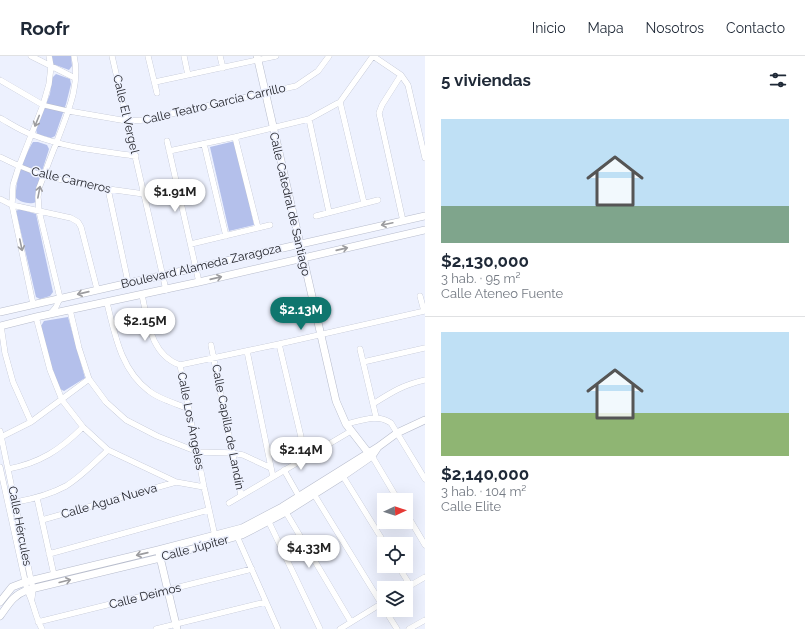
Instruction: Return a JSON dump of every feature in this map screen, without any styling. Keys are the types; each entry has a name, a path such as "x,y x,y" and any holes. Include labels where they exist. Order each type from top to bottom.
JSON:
{"street":[{"path":"31,56 75,78"},
{"path":"33,304 12,204 13,189 19,166 44,105 50,79 48,56"},
{"path":"50,314 56,307 60,298 39,211 38,192 69,111 75,78 76,66 74,56"},
{"name":"Calle El Vergel","path":"112,56 166,290"},
{"path":"148,56 157,93"},
{"path":"184,56 188,75"},
{"path":"220,56 223,68"},
{"path":"155,82 223,68 257,58 276,56"},
{"name":"Calle Teatro García Carrillo","path":"0,80 44,105 69,111 128,121 144,120 290,87 301,83 318,71 329,56"},
{"path":"169,150 204,144 309,119 340,102 373,56 401,75 408,85 425,158"},
{"name":"Calle Catedral de Santiago","path":"257,58 336,401 346,424 370,454 394,493"},
{"path":"401,75 382,105 379,113 403,221"},
{"path":"340,102 364,203"},
{"path":"0,118 31,135 56,143 96,151 136,156"},
{"path":"309,119 329,212"},
{"path":"235,137 258,228"},
{"path":"167,141 199,282"},
{"path":"204,144 226,236"},
{"name":"Calle Carneros","path":"0,157 44,176 108,189 144,194"},
{"path":"108,189 128,282"},
{"path":"0,198 12,204 72,218 78,222 81,227 97,289"},
{"path":"316,216 378,200"},
{"name":"Boulevard Alameda Zaragoza","path":"0,312 299,243 425,216"},
{"path":"191,244 270,225"},
{"name":"Boulevard Alameda Zaragoza","path":"0,326 166,290 425,230"},
{"name":"Calle Los Ángeles","path":"142,295 151,334 157,347 166,358 180,366 214,536"},
{"path":"180,366 425,311 420,296"},
{"path":"108,302 115,332 124,360 135,378 150,392 189,410"},
{"path":"70,310 79,348 89,379 106,402 126,420 157,436 198,452 232,453 271,468"},
{"path":"36,317 50,370 62,400 83,427 108,450 176,482 204,487"},
{"path":"0,326 5,353 13,382 31,422"},
{"path":"280,344 306,458"},
{"name":"Calle Capilla de Landín","path":"211,345 241,496"},
{"path":"363,362 425,348"},
{"path":"360,350 376,418"},
{"path":"247,351 273,477"},
{"path":"1,434 31,422 89,379"},
{"path":"373,404 399,388 425,380"},
{"path":"346,424 376,418 385,418 391,423 398,433 425,479"},
{"name":"Calle Júpiter","path":"1,611 19,593 235,534 268,519 341,474 398,433 425,420"},
{"path":"8,469 33,463 50,454 66,444 83,427"},
{"path":"229,503 351,431"},
{"name":"Calle Hércules","path":"1,434 16,502 28,581"},
{"path":"16,502 37,498 70,483 108,450"},
{"name":"Calle Hércules","path":"0,467 38,622 42,629"},
{"path":"284,470 301,499"},
{"path":"341,474 380,537"},
{"name":"Calle Agua Nueva","path":"42,520 176,482"},
{"path":"312,492 377,595"},
{"path":"37,498 54,575"},
{"path":"284,509 351,622"},
{"path":"49,554 208,510"},
{"path":"268,519 320,629"},
{"path":"413,525 425,545"},
{"path":"235,534 278,629"},
{"name":"Calle Júpiter","path":"0,602 12,587 28,581 159,554 214,536 235,534"},
{"path":"159,554 177,626"},
{"name":"Calle Deimos","path":"38,622 252,569"},
{"path":"413,584 425,577"},
{"path":"156,629 177,626 266,602"},
{"path":"340,629 377,609"},
{"path":"390,617 397,629"},
{"path":"409,629 425,620"}],"shaded area":[{"path":"52,56 71,56 72,66 69,70 53,64"},
{"path":"56,74 70,79 71,84 55,136 51,138 37,134 36,129 50,94 52,78"},
{"path":"235,141 254,225 229,231 210,147"},
{"path":"33,142 47,145 49,149 37,187 36,202 28,203 16,198 16,191 26,154"},
{"path":"20,209 36,214 53,292 50,296 40,299 36,297 16,211"},
{"path":"68,317 85,378 64,391 60,389 56,383 41,326 44,321"}]}
